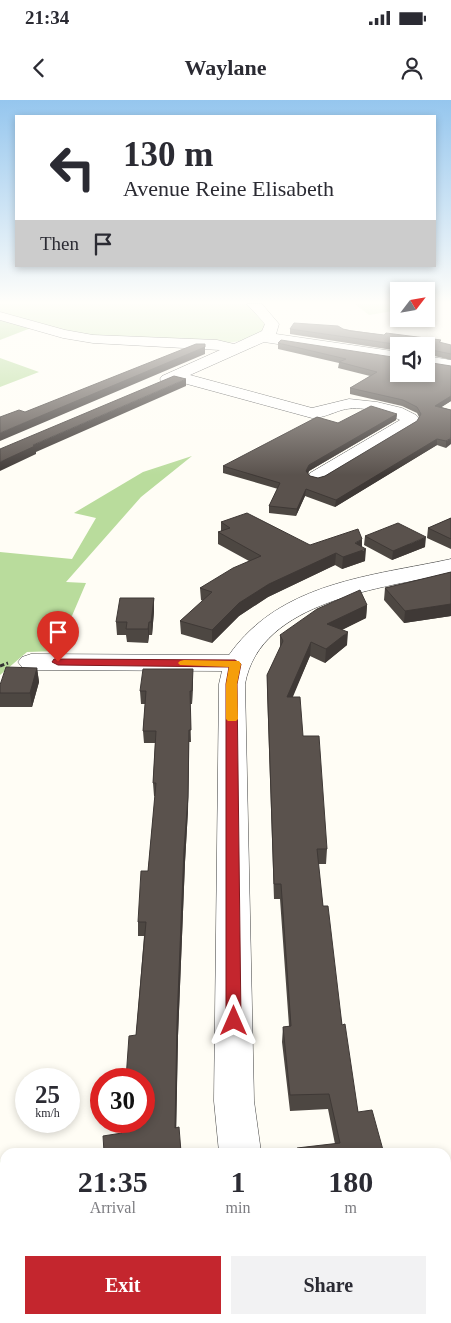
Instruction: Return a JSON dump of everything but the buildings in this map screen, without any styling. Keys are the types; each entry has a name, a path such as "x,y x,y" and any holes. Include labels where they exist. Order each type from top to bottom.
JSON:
{"street":[{"path":"156,384 208,361"},
{"path":"435,362 451,364"},
{"path":"174,376 312,414 320,414 340,405 359,403 398,413 410,419 409,422 317,478"},
{"path":"240,1148 234,1101 232,684 235,664 263,631 287,612 319,596 349,587 451,566"},
{"path":"31,662 235,664"}],"green space":[{"path":"0,361 9,361 39,372 0,387"},
{"path":"192,456 141,497 66,582 86,583 57,651 27,652 0,675 0,552 72,559 96,518 74,513 143,472"}],"slow traffic":[{"path":"184,663 235,664 232,684 232,719"}],"route":[{"path":"58,662 235,664 232,684 234,1021"}]}
